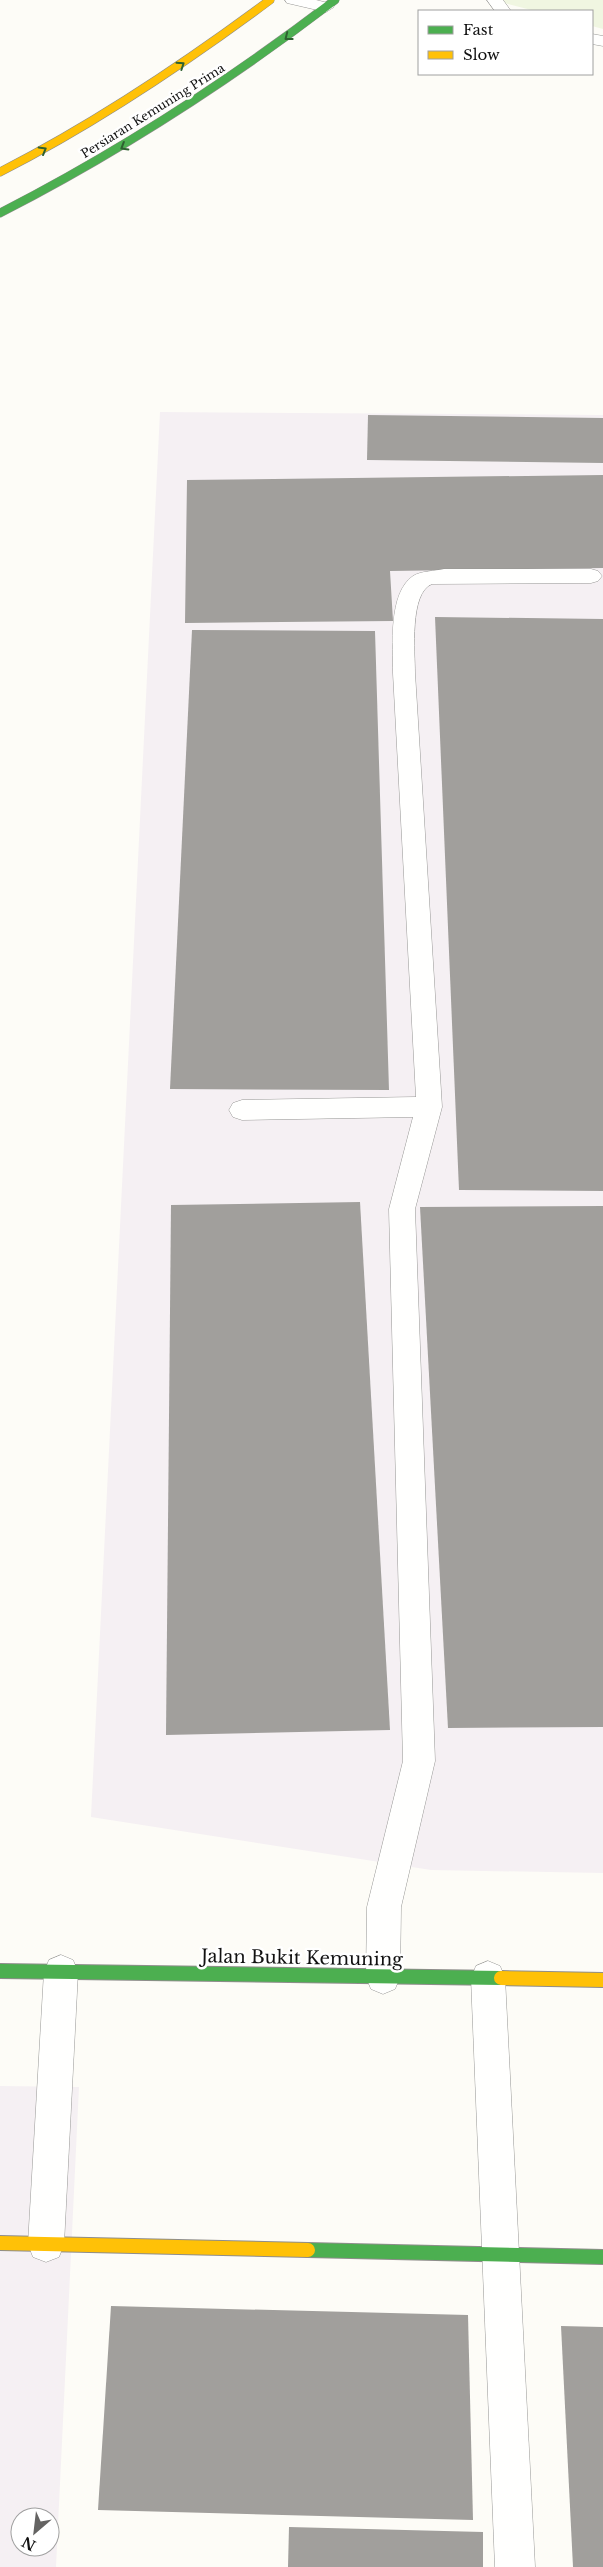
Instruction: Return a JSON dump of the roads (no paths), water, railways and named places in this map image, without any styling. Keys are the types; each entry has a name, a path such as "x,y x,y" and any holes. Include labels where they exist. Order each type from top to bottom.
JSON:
{"street":[{"name":"Persiaran Kemuning Prima","path":"0,172 125,103 223,36 270,0"},
{"path":"293,0 330,4"},
{"name":"Persiaran Kemuning Prima","path":"0,213 65,182 190,107 268,53 330,4"},
{"path":"383,1977 384,1907 419,1761 402,1209 429,1107 404,673 404,627 410,593 422,581 444,576 591,576"},
{"path":"242,1110 429,1107"},
{"name":"Jalan Bukit Kemuning","path":"0,1971 603,1980"},
{"path":"46,2244 62,1972"},
{"path":"488,1978 515,2567"},
{"path":"0,2243 603,2257"}]}
